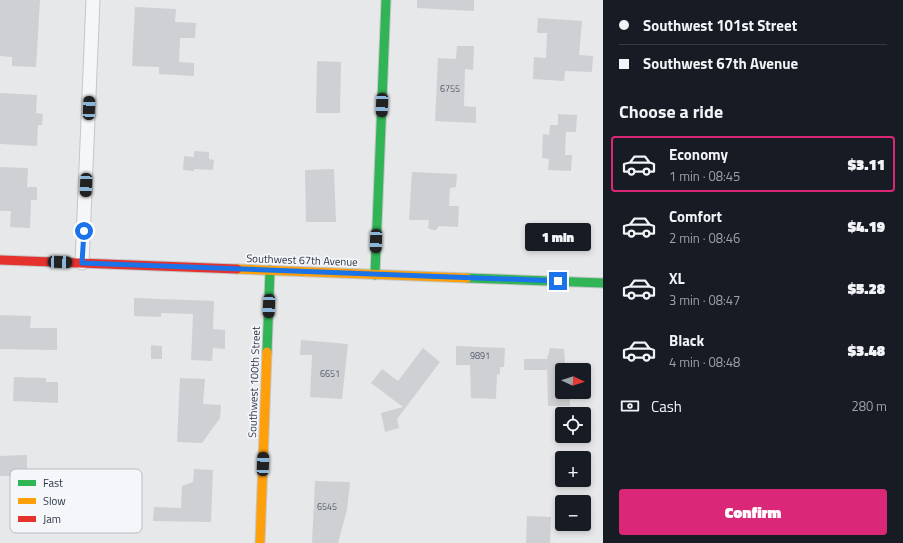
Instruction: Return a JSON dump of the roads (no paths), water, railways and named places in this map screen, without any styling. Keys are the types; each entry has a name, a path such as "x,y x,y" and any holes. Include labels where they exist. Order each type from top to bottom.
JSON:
{"main road":[{"path":"375,275 386,0"},
{"name":"Southwest 67th Avenue","path":"0,260 603,283"},
{"name":"Southwest 100th Street","path":"260,543 270,270"}],"street":[{"path":"82,263 93,0"}]}
